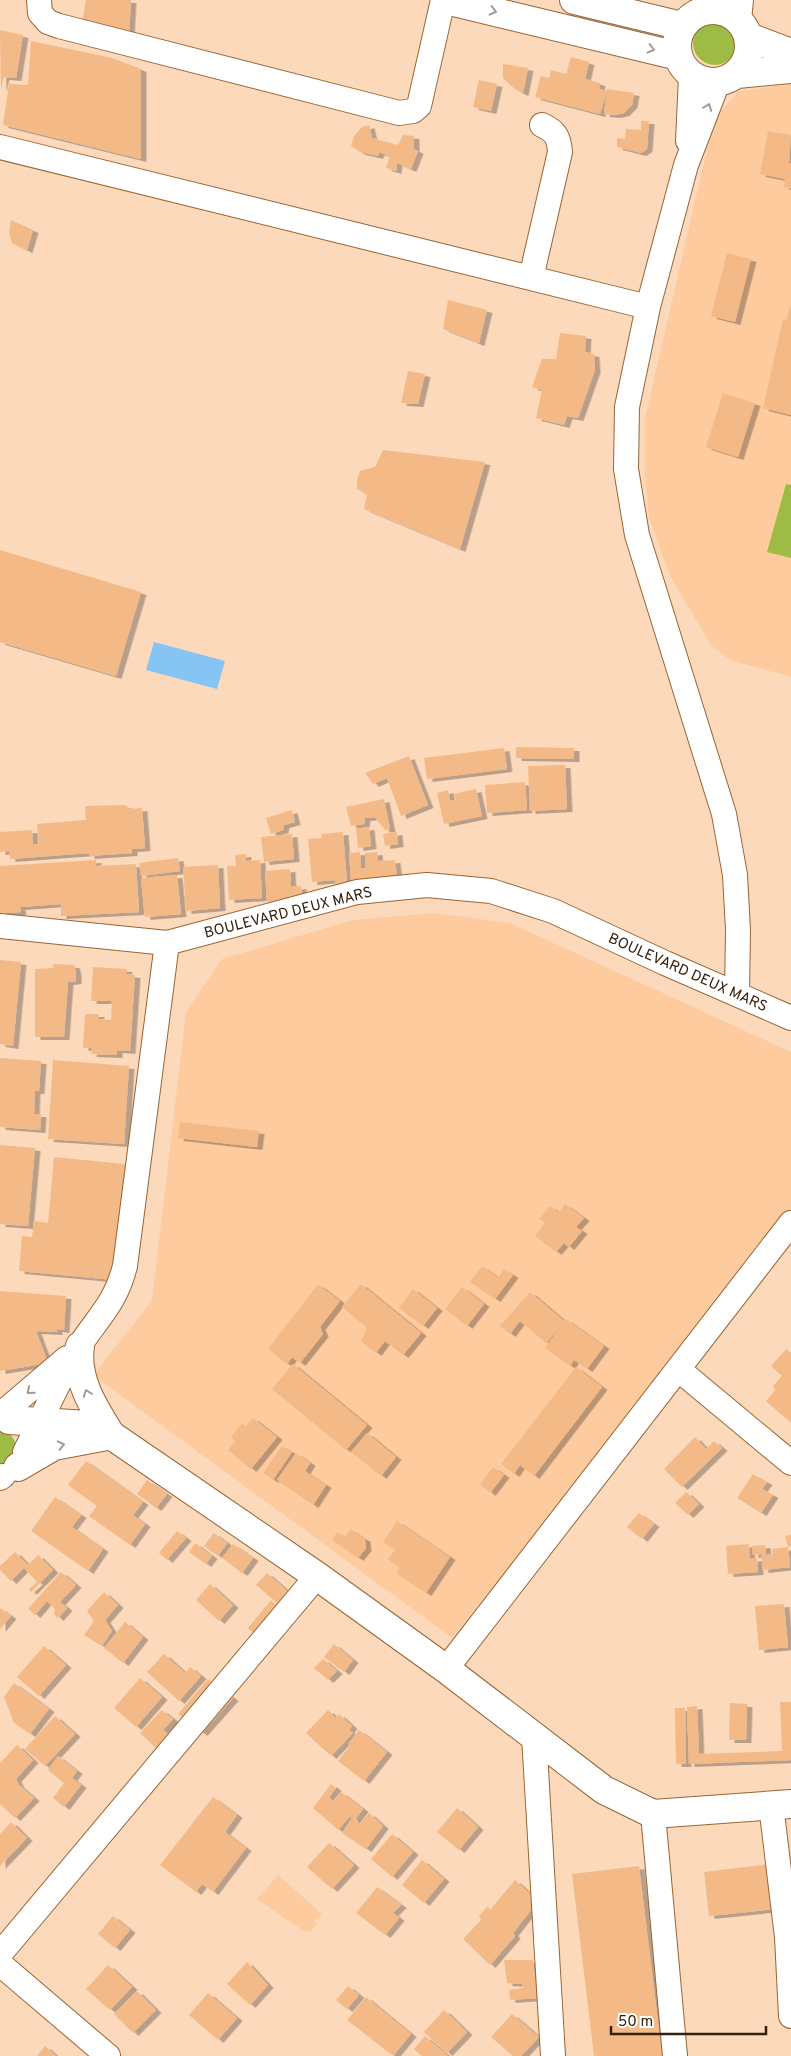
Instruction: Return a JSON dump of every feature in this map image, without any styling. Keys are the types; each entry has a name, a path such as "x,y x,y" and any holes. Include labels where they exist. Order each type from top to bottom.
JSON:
{"street":[{"path":"39,0 40,13 48,22 59,26 399,113 413,111 419,106 444,0 684,66 709,82 791,69"},
{"path":"574,0 682,26"},
{"path":"686,165 684,66 677,41 682,26 698,13 733,13 791,53"},
{"path":"733,13 748,57 727,78 686,165 648,307 627,407 626,469 637,535 724,814 735,884 738,930 737,994"},
{"path":"531,278 560,152 559,140 553,130 542,125"},
{"path":"0,147 648,307"},
{"name":"BOULEVARD DEUX MARS","path":"0,926 167,943 357,892 427,885 482,890 553,911 791,1018"},
{"path":"9,1470 41,1421 80,1346 120,1288 126,1266 167,943"},
{"path":"446,1669 791,1223"},
{"path":"3,1418 80,1346"},
{"path":"80,1346 79,1369 85,1387 92,1406 111,1435"},
{"path":"678,1369 791,1463"},
{"path":"3,1418 87,1425 111,1435 317,1576 446,1669 604,1790 653,1814 781,1804 789,1937 791,2016"},
{"path":"3,1418 20,1430 24,1436 9,1470"},
{"path":"9,1470 54,1446 111,1435"},
{"path":"0,1954 317,1576"},
{"path":"534,1736 553,2056"},
{"path":"653,1814 674,2056"},
{"path":"0,1964 108,2056"}],"shaded area":[{"path":"791,84 791,677 730,660 711,645 670,576 649,517 645,473 645,418 714,119 739,91"},
{"path":"434,913 510,923 791,1052 791,1211 452,1638 93,1375 152,1301 186,1012 222,959 353,920"},
{"path":"278,1875 322,1914 314,1921 317,1925 311,1931 305,1932 257,1899"}],"green space":[{"path":"715,21 727,25 733,31 737,43 733,55 727,61 715,65 703,61 697,55 693,43 697,31 703,25"},
{"path":"786,484 791,485 791,558 767,552"},
{"path":"0,1426 12,1436 15,1442 16,1453 8,1463 0,1468"}],"water":[{"path":"154,642 225,661 217,689 146,670"}],"building":[{"path":"86,0 131,0 129,35 82,23"},
{"path":"0,30 23,35 16,78 4,77 1,89"},
{"path":"31,41 112,58 141,69 141,159 3,125 9,84 28,85"},
{"path":"571,57 589,62 585,79 600,83 599,89 607,91 600,114 535,97 541,76 549,78 551,70 566,74"},
{"path":"503,64 528,68 523,93 516,90 503,78"},
{"path":"479,80 497,84 491,111 473,107"},
{"path":"607,89 634,93 632,105 624,113 615,115 604,114"},
{"path":"641,121 649,121 647,149 641,153 617,147 617,138 625,139 626,129 641,130"},
{"path":"369,125 372,138 398,145 403,135 414,136 414,149 418,151 411,169 397,163 396,171 386,168 390,156 379,152 378,156 360,152 351,146 354,136 362,127"},
{"path":"768,131 791,135 789,163 791,164 791,188 784,187 785,179 760,174"},
{"path":"11,220 33,230 27,250 12,243 9,233"},
{"path":"727,253 751,259 735,322 711,316"},
{"path":"448,300 487,310 479,343 443,329"},
{"path":"791,302 791,415 763,408 783,319 786,320"},
{"path":"560,333 586,336 585,352 594,354 595,370 578,418 567,416 564,425 536,418 542,390 532,387 542,359 556,359"},
{"path":"408,371 425,374 418,404 401,403"},
{"path":"723,393 755,403 738,457 706,447"},
{"path":"383,450 485,462 460,549 364,509 367,495 357,489 357,480 360,471 375,467"},
{"path":"0,550 141,592 116,676 0,642"},
{"path":"516,747 574,748 574,759 516,758"},
{"path":"504,748 507,769 427,779 424,758"},
{"path":"409,756 428,805 401,816 387,778 373,784 365,773"},
{"path":"565,765 567,809 530,811 528,766"},
{"path":"525,782 527,810 487,813 485,785"},
{"path":"476,789 482,816 444,824 437,793 448,790 450,800 456,801 454,794"},
{"path":"384,799 390,829 385,830 375,817 365,818 364,824 351,826 346,807"},
{"path":"126,805 129,809 142,808 145,848 132,849 132,853 89,856 89,853 10,859 9,851 0,852 0,832 32,830 33,845 39,844 37,824 86,820 85,806"},
{"path":"292,810 295,822 284,825 283,830 271,834 266,818"},
{"path":"369,827 371,846 358,848 356,829"},
{"path":"343,832 347,884 335,886 335,880 312,882 308,839 322,838 321,834"},
{"path":"397,832 398,844 385,846 383,834"},
{"path":"292,834 294,859 264,862 261,837"},
{"path":"360,852 361,868 365,868 365,853 377,852 378,861 395,860 397,877 351,880 349,853"},
{"path":"246,854 246,861 260,860 262,898 229,900 227,866 236,866 235,855"},
{"path":"178,858 180,871 141,876 139,863"},
{"path":"96,860 96,866 136,864 139,912 61,916 61,904 20,907 21,912 0,913 0,866"},
{"path":"218,865 220,908 186,911 183,867"},
{"path":"290,869 291,887 301,886 302,900 267,902 265,871"},
{"path":"177,875 181,914 145,917 141,878"},
{"path":"0,960 21,962 13,1046 0,1044"},
{"path":"54,964 74,965 76,972 76,981 68,982 64,1037 35,1037 35,969 53,968"},
{"path":"93,967 127,969 126,974 135,975 130,1051 117,1050 117,1055 91,1054 92,1048 83,1048 85,1014 99,1014 98,1019 111,1020 112,1001 91,1001"},
{"path":"0,1058 41,1061 39,1091 35,1091 34,1114 41,1114 40,1130 0,1127"},
{"path":"53,1060 129,1066 124,1144 48,1139"},
{"path":"180,1122 259,1131 257,1147 178,1138"},
{"path":"0,1145 35,1148 28,1226 0,1224"},
{"path":"54,1157 125,1164 115,1280 19,1271 22,1236 32,1237 34,1221 48,1223"},
{"path":"565,1204 584,1218 576,1227 582,1231 569,1247 564,1243 556,1252 535,1236 545,1223 539,1219 550,1206 559,1213"},
{"path":"482,1266 498,1278 504,1269 513,1275 495,1299 470,1282"},
{"path":"318,1284 340,1301 320,1327 323,1334 300,1363 292,1357 287,1364 268,1349"},
{"path":"361,1284 421,1333 403,1355 385,1341 376,1353 361,1341 367,1328 342,1307"},
{"path":"462,1287 484,1304 467,1326 445,1309"},
{"path":"413,1289 437,1308 423,1326 399,1308"},
{"path":"0,1291 66,1296 64,1330 57,1329 57,1332 36,1331 48,1363 0,1371"},
{"path":"530,1292 564,1321 566,1319 604,1346 587,1369 574,1360 570,1366 545,1348 561,1326 546,1343 520,1321 510,1334 500,1326"},
{"path":"786,1349 791,1353 791,1423 766,1401 775,1390 773,1386 782,1376 771,1366"},
{"path":"293,1364 367,1425 346,1450 272,1389"},
{"path":"576,1367 602,1387 534,1476 520,1465 514,1474 501,1464"},
{"path":"253,1418 277,1437 251,1469 228,1450 235,1441 231,1437 242,1423 246,1426"},
{"path":"367,1433 396,1457 381,1476 351,1452"},
{"path":"695,1437 706,1449 714,1441 722,1448 682,1487 664,1469"},
{"path":"282,1446 292,1452 273,1480 263,1473"},
{"path":"296,1453 310,1463 305,1471 326,1485 313,1505 277,1480"},
{"path":"86,1461 143,1502 133,1515 145,1524 130,1545 89,1516 97,1506 68,1485"},
{"path":"493,1467 504,1475 490,1493 480,1484"},
{"path":"753,1474 767,1482 762,1489 773,1495 761,1513 737,1498"},
{"path":"147,1480 167,1494 156,1508 137,1494"},
{"path":"686,1492 699,1504 688,1515 675,1503"},
{"path":"55,1497 81,1515 72,1527 103,1549 88,1571 31,1531"},
{"path":"639,1513 654,1524 642,1539 627,1527"},
{"path":"397,1521 450,1557 426,1593 396,1573 400,1568 388,1559 395,1550 383,1542"},
{"path":"350,1529 365,1539 366,1548 358,1558 332,1540 337,1532 345,1537"},
{"path":"177,1531 186,1538 167,1560 159,1553"},
{"path":"214,1533 227,1543 218,1556 204,1546"},
{"path":"791,1535 791,1546 788,1547 785,1536"},
{"path":"195,1543 212,1556 206,1564 189,1552"},
{"path":"233,1544 253,1558 242,1573 222,1558"},
{"path":"749,1544 750,1559 757,1558 758,1572 728,1574 726,1546"},
{"path":"765,1545 766,1555 773,1554 772,1549 788,1547 790,1567 763,1570 761,1554 753,1555 752,1546"},
{"path":"15,1552 28,1565 38,1555 53,1570 31,1592 29,1589 37,1582 24,1568 11,1581 0,1570 0,1566"},
{"path":"61,1572 76,1585 60,1602 67,1608 58,1618 54,1614 55,1609 47,1601 35,1615 28,1609"},
{"path":"267,1573 293,1596 283,1608 256,1585"},
{"path":"210,1584 233,1605 219,1621 196,1600"},
{"path":"104,1592 118,1605 105,1620 112,1631 102,1646 84,1635 94,1621 87,1611"},
{"path":"271,1600 286,1615 263,1642 248,1628"},
{"path":"784,1604 788,1647 759,1650 755,1606"},
{"path":"0,1608 11,1616 0,1629"},
{"path":"125,1622 143,1637 123,1663 104,1648"},
{"path":"334,1644 353,1660 344,1672 324,1657"},
{"path":"44,1646 66,1665 39,1696 17,1677"},
{"path":"164,1654 185,1673 190,1667 201,1676 179,1701 147,1672"},
{"path":"323,1659 337,1671 328,1680 314,1668"},
{"path":"140,1678 162,1697 136,1727 114,1708"},
{"path":"208,1679 233,1698 202,1733 178,1714"},
{"path":"14,1683 49,1709 30,1734 14,1723 4,1697"},
{"path":"780,1702 791,1702 791,1760 689,1764 687,1707 697,1706 699,1754 782,1751"},
{"path":"730,1703 747,1704 746,1740 729,1740"},
{"path":"675,1708 685,1708 686,1764 676,1764"},
{"path":"162,1710 173,1719 163,1730 172,1737 159,1751 140,1733"},
{"path":"328,1710 336,1718 339,1714 352,1726 349,1730 353,1733 331,1756 306,1733"},
{"path":"55,1716 75,1734 45,1766 25,1749"},
{"path":"359,1730 387,1752 364,1781 338,1761 350,1746 348,1744"},
{"path":"17,1745 33,1760 16,1779 19,1785 34,1798 15,1818 0,1804 0,1763"},
{"path":"58,1756 77,1771 72,1778 81,1785 64,1807 53,1798 64,1783 48,1770"},
{"path":"331,1784 336,1788 329,1797 333,1801 341,1792 363,1809 355,1820 360,1824 369,1813 383,1826 366,1849 342,1833 352,1818 350,1816 338,1830 313,1808"},
{"path":"213,1797 237,1815 225,1832 246,1848 213,1892 202,1884 196,1892 160,1865"},
{"path":"457,1808 478,1827 459,1850 437,1832"},
{"path":"11,1822 27,1838 0,1866 0,1834"},
{"path":"392,1834 413,1852 392,1877 371,1859"},
{"path":"329,1843 354,1865 332,1889 307,1867"},
{"path":"422,1860 444,1879 424,1903 402,1885"},
{"path":"770,1864 775,1909 709,1916 704,1872"},
{"path":"639,1866 662,2056 594,2056 572,1874"},
{"path":"515,1880 538,1901 513,1933 515,1936 490,1965 463,1939 481,1920 479,1916 488,1906 490,1910"},
{"path":"377,1887 401,1905 393,1913 399,1918 385,1935 356,1913"},
{"path":"113,1916 130,1930 115,1948 98,1934"},
{"path":"504,1960 533,1960 537,1998 510,2000 509,1990 523,1988 522,1984 507,1983"},
{"path":"247,1962 268,1985 250,2005 227,1984"},
{"path":"108,1965 132,1987 110,2010 86,1989"},
{"path":"348,1986 359,1995 347,2009 336,2000"},
{"path":"137,1991 156,2010 133,2033 114,2014"},
{"path":"208,1993 237,2018 218,2040 189,2015"},
{"path":"366,1997 411,2034 393,2056 347,2020"},
{"path":"444,2010 467,2032 447,2053 424,2032"},
{"path":"512,2014 539,2037 521,2056 513,2056 491,2037"},
{"path":"425,2036 448,2056 422,2056 414,2049"},
{"path":"45,2046 56,2056 37,2056"}]}
